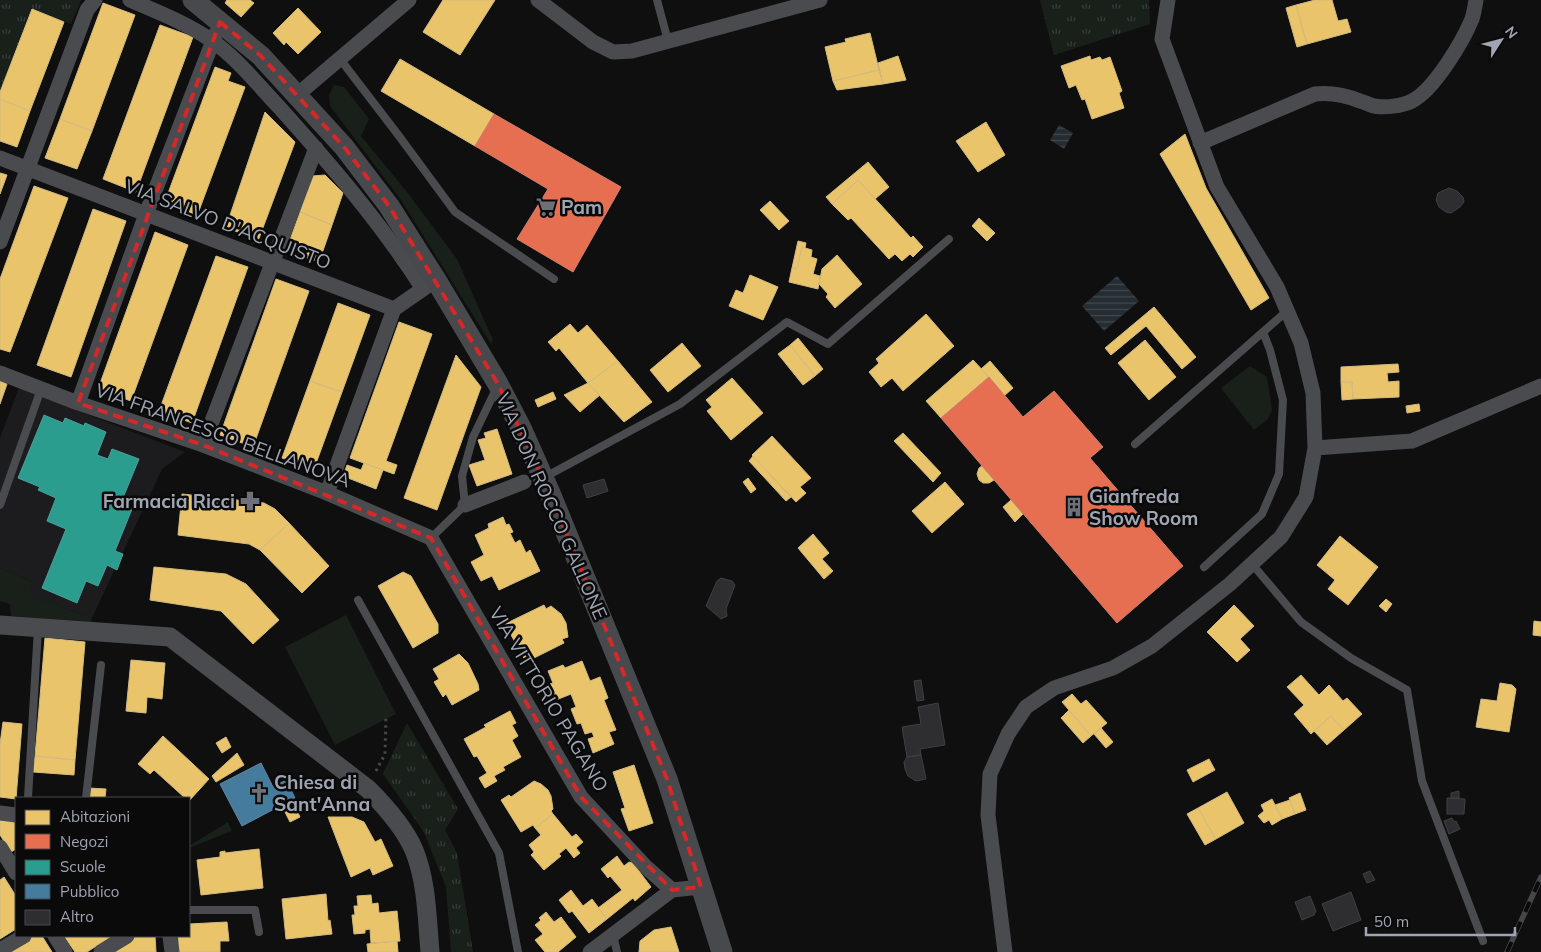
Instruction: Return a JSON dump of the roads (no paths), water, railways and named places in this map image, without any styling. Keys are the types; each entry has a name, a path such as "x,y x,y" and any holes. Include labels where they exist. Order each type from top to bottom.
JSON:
{"main road":[{"name":"VIA DON ROCCO GALLONE","path":"193,0 217,32 261,56 344,147 389,206 430,284 498,384 521,428 534,480 667,778 722,952"}],"street":[{"path":"0,242 87,10 95,0"},
{"path":"130,0 189,26 217,32 246,72 316,148 430,284 394,309 327,494"},
{"path":"297,95 409,0"},
{"path":"538,0 593,42 613,52 632,51 820,0"},
{"path":"1005,952 988,815 990,774 1008,734 1026,707 1054,688 1113,668 1152,646 1230,584 1281,537 1306,497 1315,448 1313,393 1300,343 1277,287 1216,187 1162,38 1168,0"},
{"path":"1200,142 1316,94 1330,92 1374,106 1394,106 1412,102 1437,78 1464,37 1473,17 1476,0"},
{"path":"78,403 146,214 217,32"},
{"path":"203,445 271,262 316,148"},
{"name":"VIA SALVO D'ACQUISTO","path":"0,158 394,309"},
{"name":"VIA FRANCESCO BELLANOVA","path":"0,373 78,403 203,445 431,538"},
{"path":"1315,448 1412,441 1541,386"},
{"path":"465,505 534,480"},
{"name":"VIA VITTORIO PAGANO","path":"431,538 581,797 647,868 672,890"},
{"path":"0,625 170,637 368,789 390,812 413,849 424,885 430,952"},
{"path":"0,813 15,815"},
{"path":"0,848 11,868"},
{"path":"590,952 672,890 702,887"},
{"path":"0,950 22,937"},
{"path":"56,937 66,952"},
{"path":"101,952 125,937"},
{"path":"170,937 172,952"}],"lane":[{"path":"657,0 668,41"},
{"path":"340,59 455,212 554,279"},
{"path":"534,480 680,404 787,322 828,344 949,239"},
{"path":"1135,444 1287,311"},
{"path":"1204,567 1262,514 1279,474 1283,400 1270,350 1263,332"},
{"path":"431,538 465,505 462,476 473,437 498,384"},
{"path":"0,505 41,389"},
{"path":"1252,564 1301,622 1350,658 1407,690 1422,781 1483,941"},
{"path":"358,600 499,853 518,952"},
{"path":"28,797 38,628"},
{"path":"86,797 101,665"},
{"path":"190,910 255,910 260,932"},
{"path":"613,935 617,952"}],"railway":[{"path":"1507,952 1541,877"}],"place":[{"name":"Pam","path":"546,207"},
{"name":"Farmacia Ricci","path":"250,501"},
{"name":"Gianfreda Show Room","path":"1074,507"},
{"name":"Chiesa di Sant'Anna","path":"259,793"}]}
